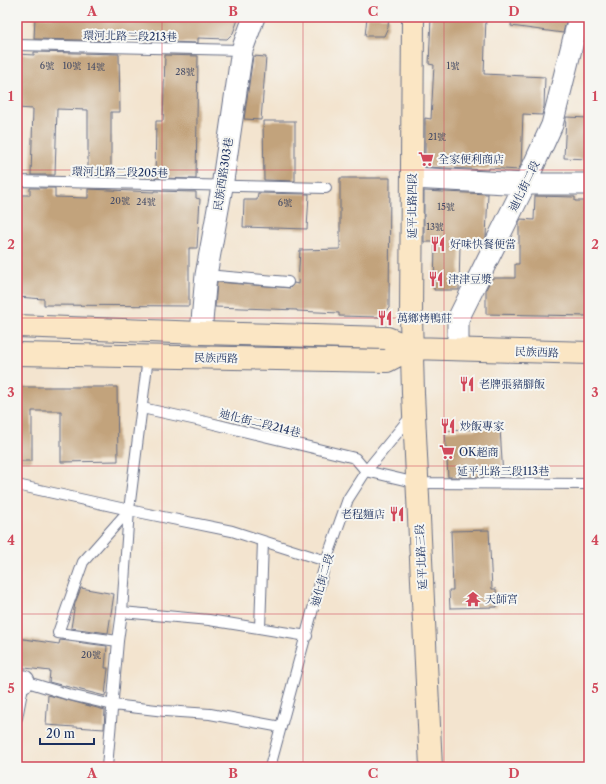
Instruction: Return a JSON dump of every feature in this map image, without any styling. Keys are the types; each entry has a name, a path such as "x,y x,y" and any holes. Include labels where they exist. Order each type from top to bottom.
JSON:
{"street":[{"name":"民族西路303巷","path":"202,333 206,275 222,187 242,50 254,17"},
{"name":"延平北路四段","path":"412,348 413,17"},
{"name":"迪化街二段","path":"458,349 458,319 552,126 579,17"},
{"path":"412,178 525,184 589,184"},
{"name":"民族西路","path":"17,326 387,338 412,348 589,353"},
{"name":"民族西路","path":"17,354 386,361 412,348"},
{"name":"延平北路三段","path":"412,348 431,767"}],"lane":[{"name":"環河北路二段213巷","path":"17,45 242,50"},
{"name":"環河北路二段205巷","path":"17,181 222,187 326,188"},
{"path":"206,275 288,282"},
{"path":"107,767 122,612 129,510 148,357"},
{"name":"迪化街二段214巷","path":"142,408 355,458 366,471"},
{"name":"迪化街二段","path":"270,767 307,636 326,561 348,500 366,471 414,412"},
{"name":"延平北路三段113巷","path":"366,471 417,483 589,484"},
{"path":"17,485 232,531 326,561"},
{"path":"118,641 58,633 83,562 129,510"},
{"path":"260,628 263,541"},
{"path":"122,612 209,620 307,636"},
{"path":"17,718 21,680 70,695 112,705 210,714 282,727"}],"building":[{"path":"35,17 239,17 233,33 227,39 198,38 198,43 165,42 165,37 118,35 118,41 34,39"},
{"path":"367,17 389,17 388,27 384,36 365,36"},
{"path":"431,17 486,17 484,74 545,77 544,107 542,115 523,114 521,165 518,170 425,167 425,118 431,119 434,65 429,64"},
{"path":"512,17 567,17 563,33 511,26"},
{"path":"34,52 119,54 120,112 111,112 111,177 88,176 88,110 57,109 55,175 31,175 33,109 17,108 17,54 34,55"},
{"path":"165,55 198,56 196,179 155,178 156,121 163,121"},
{"path":"253,56 266,57 261,120 244,119"},
{"path":"566,117 589,118 589,159 564,158"},
{"path":"263,121 295,121 295,181 264,180"},
{"path":"340,178 390,178 389,308 379,317 339,316 339,313 297,310 215,307 217,282 290,288 294,283 298,284 300,250 340,249"},
{"path":"30,188 55,188 55,197 88,198 88,189 196,192 196,198 200,199 197,248 189,248 189,306 44,305 44,299 17,297 17,195 30,195"},
{"path":"424,191 488,194 486,237 482,245 460,244 459,290 434,290 435,242 424,242"},
{"path":"258,193 309,194 307,229 243,227 244,200 257,200"},
{"path":"535,196 575,197 575,201 589,201 589,316 486,314 486,289 492,278 515,278 515,264 519,264 519,222 521,219 534,220"},
{"path":"17,387 117,387 118,461 61,462 61,411 32,411 32,461 17,461"},
{"path":"500,428 503,477 448,477 445,431"},
{"path":"489,530 492,589 496,589 497,607 450,608 449,590 453,590 451,531"},
{"path":"81,588 114,594 108,633 71,628 75,603"},
{"path":"17,638 59,644 60,640 107,646 105,668 108,668 105,696 49,682 50,671 17,667"},
{"path":"48,695 105,710 104,729 46,725"}],"place":[{"name":"全家便利商店","path":"426,159"},
{"name":"好味快餐便當","path":"438,244"},
{"name":"津津豆漿","path":"436,279"},
{"name":"萬鄉烤鴨莊","path":"385,318"},
{"name":"老牌張豬腳飯","path":"467,384"},
{"name":"炒飯專家","path":"448,426"},
{"name":"OK超商","path":"447,452"},
{"name":"老程麵店","path":"397,514"},
{"name":"天師宮","path":"473,599"}]}
